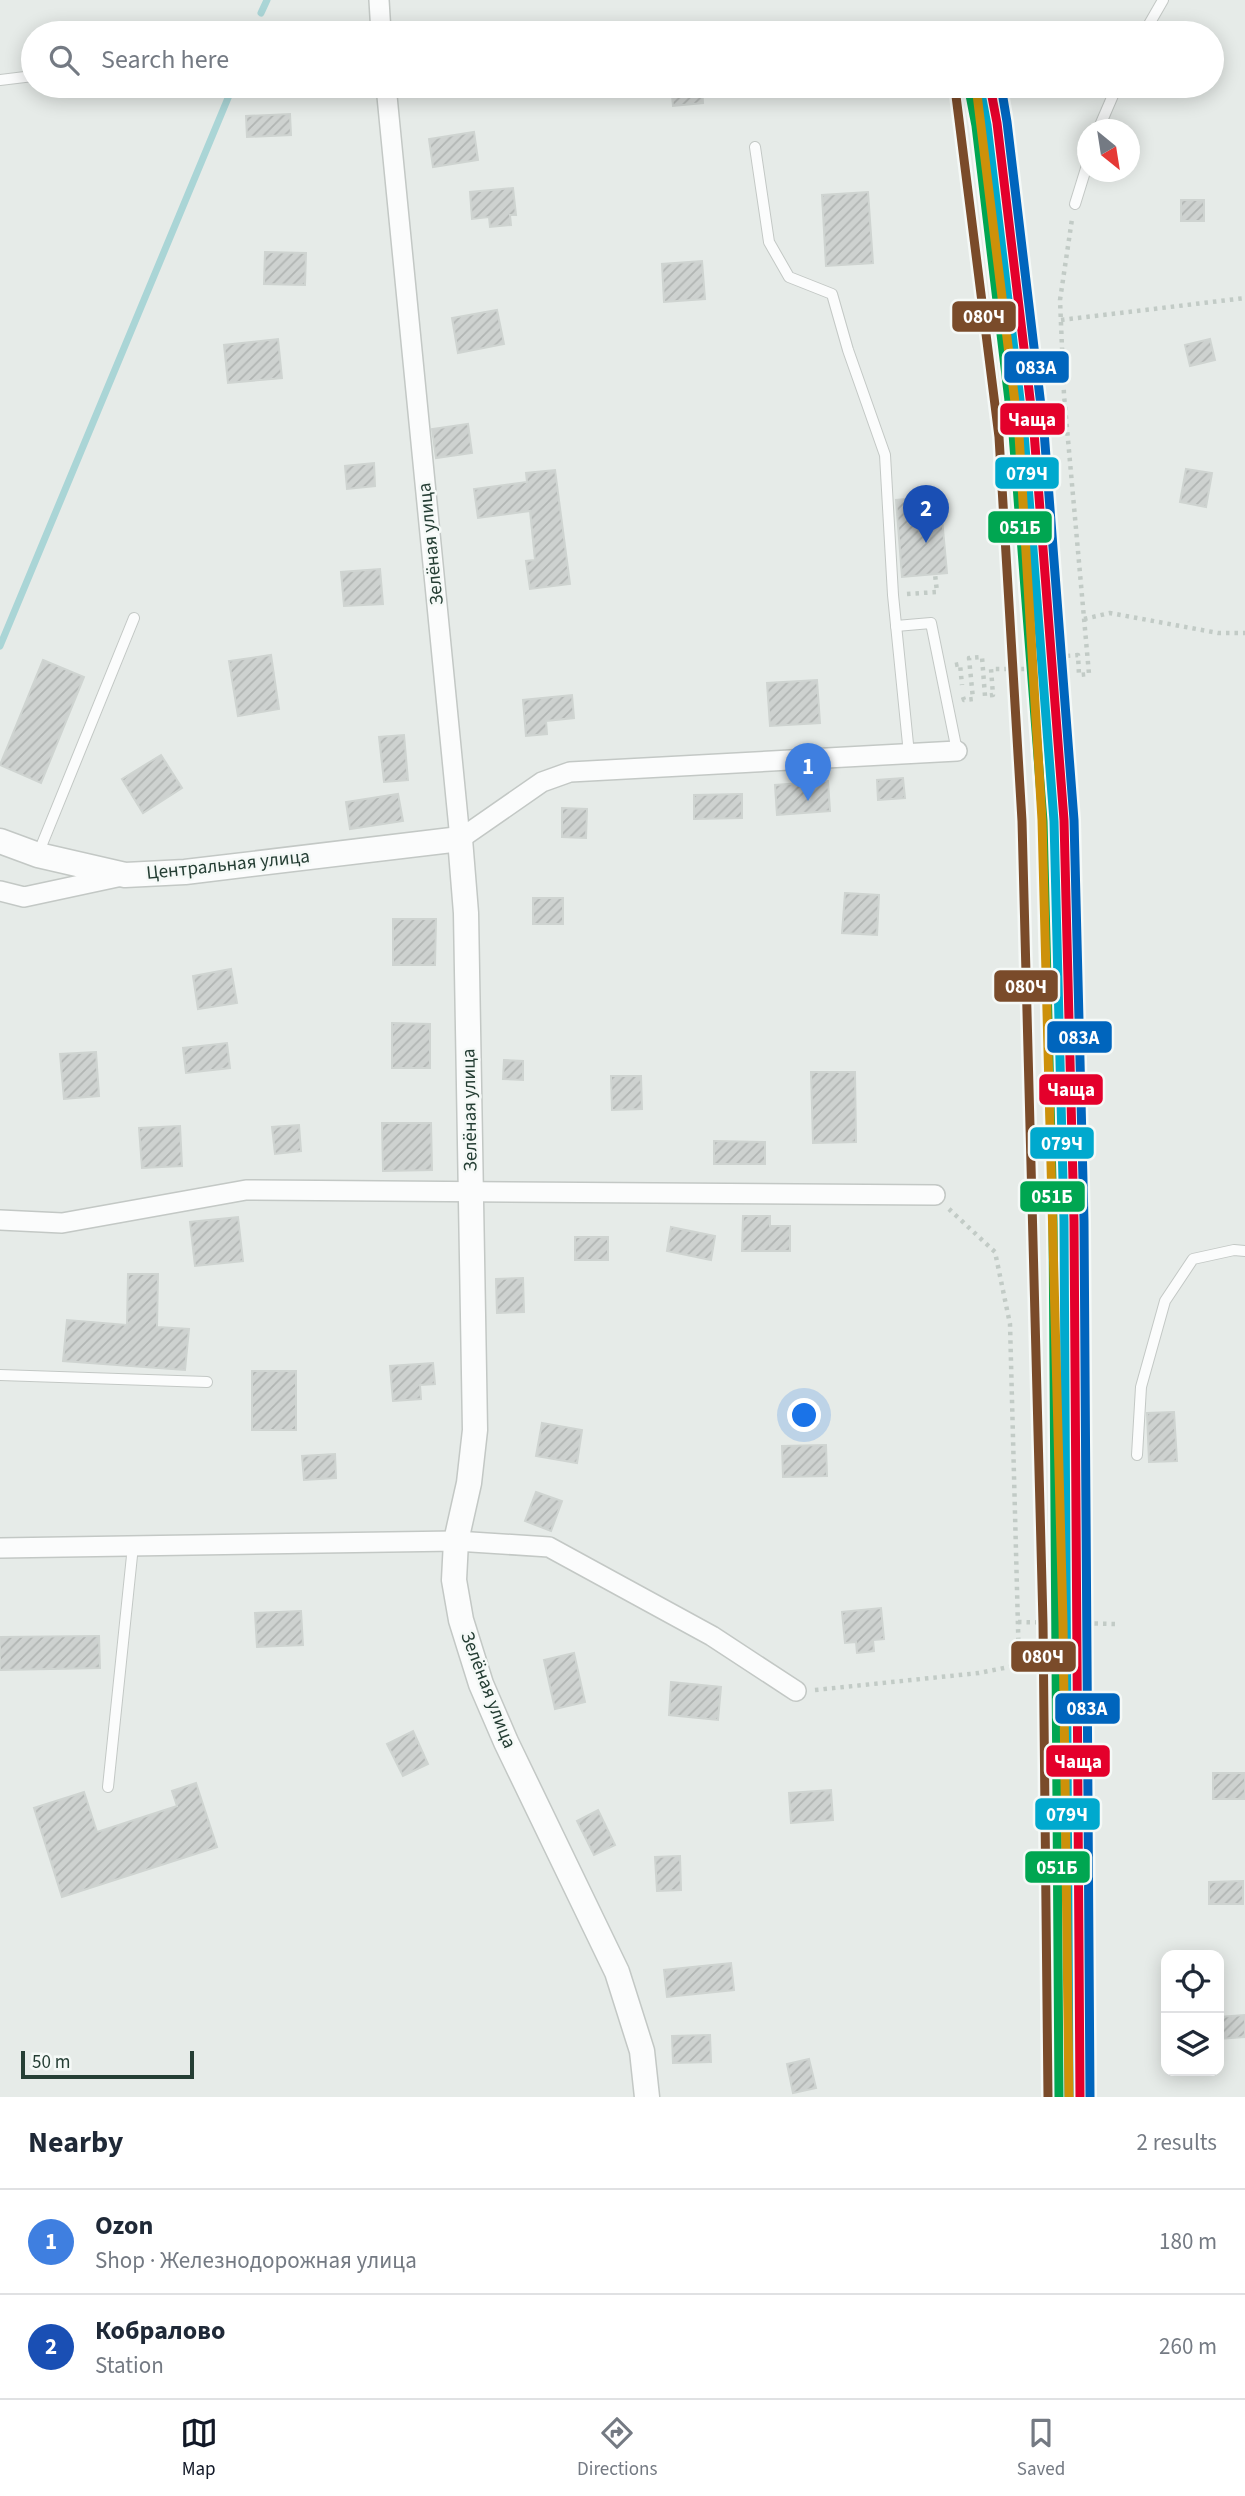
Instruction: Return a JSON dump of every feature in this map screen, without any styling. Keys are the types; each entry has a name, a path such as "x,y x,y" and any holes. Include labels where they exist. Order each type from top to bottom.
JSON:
{"street":[{"path":"379,0 380,21"},
{"name":"Зелёная улица","path":"387,98 466,914 475,1430 469,1483 456,1541 454,1580 461,1619 481,1684 506,1742 617,1972 642,2052 647,2097"},
{"path":"460,839 542,782 570,772 957,751"},
{"name":"Центральная улица","path":"0,841 38,855 125,875 186,872 460,839"},
{"path":"0,891 24,897 125,875"},
{"path":"0,1220 62,1223 246,1190 935,1195"},
{"path":"0,1548 456,1541 550,1547 712,1636 796,1691"}],"lane":[{"path":"1151,21 1163,0"},
{"path":"0,80 21,77"},
{"path":"1103,119 1112,98"},
{"path":"755,147 769,242 789,276 832,294 848,350 885,455 893,595 909,754"},
{"path":"1074,204 1081,182"},
{"path":"38,855 134,618"},
{"path":"896,626 931,623 957,751"},
{"path":"1137,1455 1141,1387 1165,1301 1194,1259 1234,1250 1245,1251"},
{"path":"0,1375 207,1382"},
{"path":"108,1787 133,1546"}],"path":[{"path":"940,669 960,664 964,700 973,699 969,658 982,657 985,696 993,695 991,669 1040,669 1053,657 1078,655 1079,675 1089,674 1064,395 1060,320 1060,300 1074,204"},
{"path":"1060,320 1245,298"},
{"path":"893,595 937,592 935,574"},
{"path":"1084,619 1110,613 1218,633 1245,633"},
{"path":"1040,669 1050,821 1066,1623"},
{"path":"796,1691 979,1673 1019,1665 1010,1324 995,1252 935,1195"},
{"path":"1018,1622 1117,1624"}],"building":[{"path":"672,98 703,98 703,103 673,106"},
{"path":"290,114 291,135 247,137 246,116"},
{"path":"474,132 478,160 433,167 429,139"},
{"path":"513,188 516,215 510,215 511,225 490,227 489,217 472,219 470,192"},
{"path":"868,192 873,263 826,266 822,195"},
{"path":"1181,200 1204,200 1204,221 1181,221"},
{"path":"265,252 306,253 305,285 264,284"},
{"path":"702,261 705,299 664,302 662,264"},
{"path":"497,310 504,344 458,353 452,318"},
{"path":"278,339 282,378 228,383 224,345"},
{"path":"1210,339 1215,360 1190,366 1185,345"},
{"path":"468,424 472,453 436,458 432,429"},
{"path":"374,463 375,486 347,489 345,466"},
{"path":"1186,469 1212,473 1206,507 1180,502"},
{"path":"555,470 570,584 530,589 526,561 535,560 530,511 478,518 474,489 527,482 526,473"},
{"path":"940,496 947,573 902,577 896,500"},
{"path":"380,569 383,604 344,606 341,572"},
{"path":"271,655 279,709 238,716 229,661"},
{"path":"43,660 84,677 41,783 0,765"},
{"path":"817,680 820,723 770,726 767,683"},
{"path":"572,695 574,718 546,721 547,734 526,736 523,700"},
{"path":"404,735 408,780 384,782 379,737"},
{"path":"161,755 182,788 143,813 122,779"},
{"path":"903,778 905,798 878,800 877,780"},
{"path":"828,781 830,811 777,815 775,785"},
{"path":"398,794 403,821 350,829 346,802"},
{"path":"742,794 742,818 694,819 694,795"},
{"path":"562,808 587,809 586,838 562,837"},
{"path":"845,893 879,895 877,935 842,933"},
{"path":"533,898 563,898 563,924 533,924"},
{"path":"393,919 436,919 435,965 393,965"},
{"path":"231,969 237,1003 198,1009 193,976"},
{"path":"392,1023 430,1024 430,1068 392,1068"},
{"path":"227,1043 230,1068 186,1073 183,1048"},
{"path":"96,1052 99,1096 64,1099 60,1054"},
{"path":"504,1060 523,1061 523,1080 503,1079"},
{"path":"811,1072 855,1072 856,1142 813,1143"},
{"path":"611,1076 641,1076 642,1109 612,1110"},
{"path":"382,1123 431,1123 432,1170 383,1171"},
{"path":"299,1125 301,1151 275,1154 272,1127"},
{"path":"180,1126 182,1166 142,1168 139,1128"},
{"path":"714,1141 765,1142 765,1164 714,1164"},
{"path":"743,1216 770,1216 770,1226 790,1226 790,1251 742,1251"},
{"path":"238,1217 243,1261 195,1266 190,1222"},
{"path":"671,1227 715,1236 711,1260 667,1251"},
{"path":"575,1237 608,1237 608,1260 575,1260"},
{"path":"128,1274 158,1274 157,1327 189,1329 185,1370 63,1361 67,1320 127,1325"},
{"path":"523,1278 524,1312 497,1313 496,1279"},
{"path":"433,1363 435,1384 420,1385 421,1399 393,1401 390,1366"},
{"path":"252,1371 296,1371 296,1430 252,1430"},
{"path":"1174,1412 1177,1461 1149,1462 1147,1413"},
{"path":"542,1423 582,1430 577,1463 536,1456"},
{"path":"826,1445 827,1476 783,1477 782,1446"},
{"path":"335,1454 336,1478 304,1480 302,1456"},
{"path":"536,1492 562,1501 551,1531 525,1521"},
{"path":"881,1608 884,1639 873,1640 874,1651 857,1653 856,1642 845,1643 842,1612"},
{"path":"301,1611 303,1645 257,1647 255,1613"},
{"path":"99,1636 100,1668 0,1670 0,1637"},
{"path":"574,1653 585,1702 555,1709 544,1660"},
{"path":"671,1682 721,1687 718,1720 669,1715"},
{"path":"413,1731 428,1764 403,1776 387,1744"},
{"path":"1213,1773 1245,1773 1245,1799 1213,1799"},
{"path":"196,1783 217,1847 62,1897 34,1808 84,1792 97,1832 177,1806 172,1791"},
{"path":"831,1790 833,1820 791,1823 789,1793"},
{"path":"598,1810 615,1845 594,1855 577,1821"},
{"path":"680,1856 681,1890 657,1891 655,1857"},
{"path":"1243,1881 1243,1904 1209,1904 1209,1882"},
{"path":"731,1963 734,1990 667,1997 664,1970"},
{"path":"1245,2015 1245,2037 1224,2039 1224,2017"},
{"path":"710,2035 711,2062 673,2063 672,2036"},
{"path":"809,2059 816,2088 793,2093 787,2064"}],"waterway":[{"path":"261,13 267,0"},
{"path":"0,646 228,98"}],"transit line":[{"name":"080Ч","path":"956,98 999,437 1022,821 1043,1623 1048,2097"},
{"name":"051Б","path":"971,98 1013,434 1043,821 1053,1221 1059,2097"},
{"path":"977,98 1019,435 1042,820 1063,1623 1069,2097"},
{"name":"079Ч","path":"982,98 1024,433 1054,821 1064,1221 1069,2097"},
{"name":"Чаща","path":"992,98 1034,432 1064,820 1074,1221 1080,2097"},
{"name":"083А","path":"1003,98 1044,431 1074,820 1084,1221 1090,2097"}],"place":[{"name":"Кобралово","path":"926,543"},
{"name":"Ozon","path":"808,801"}]}
